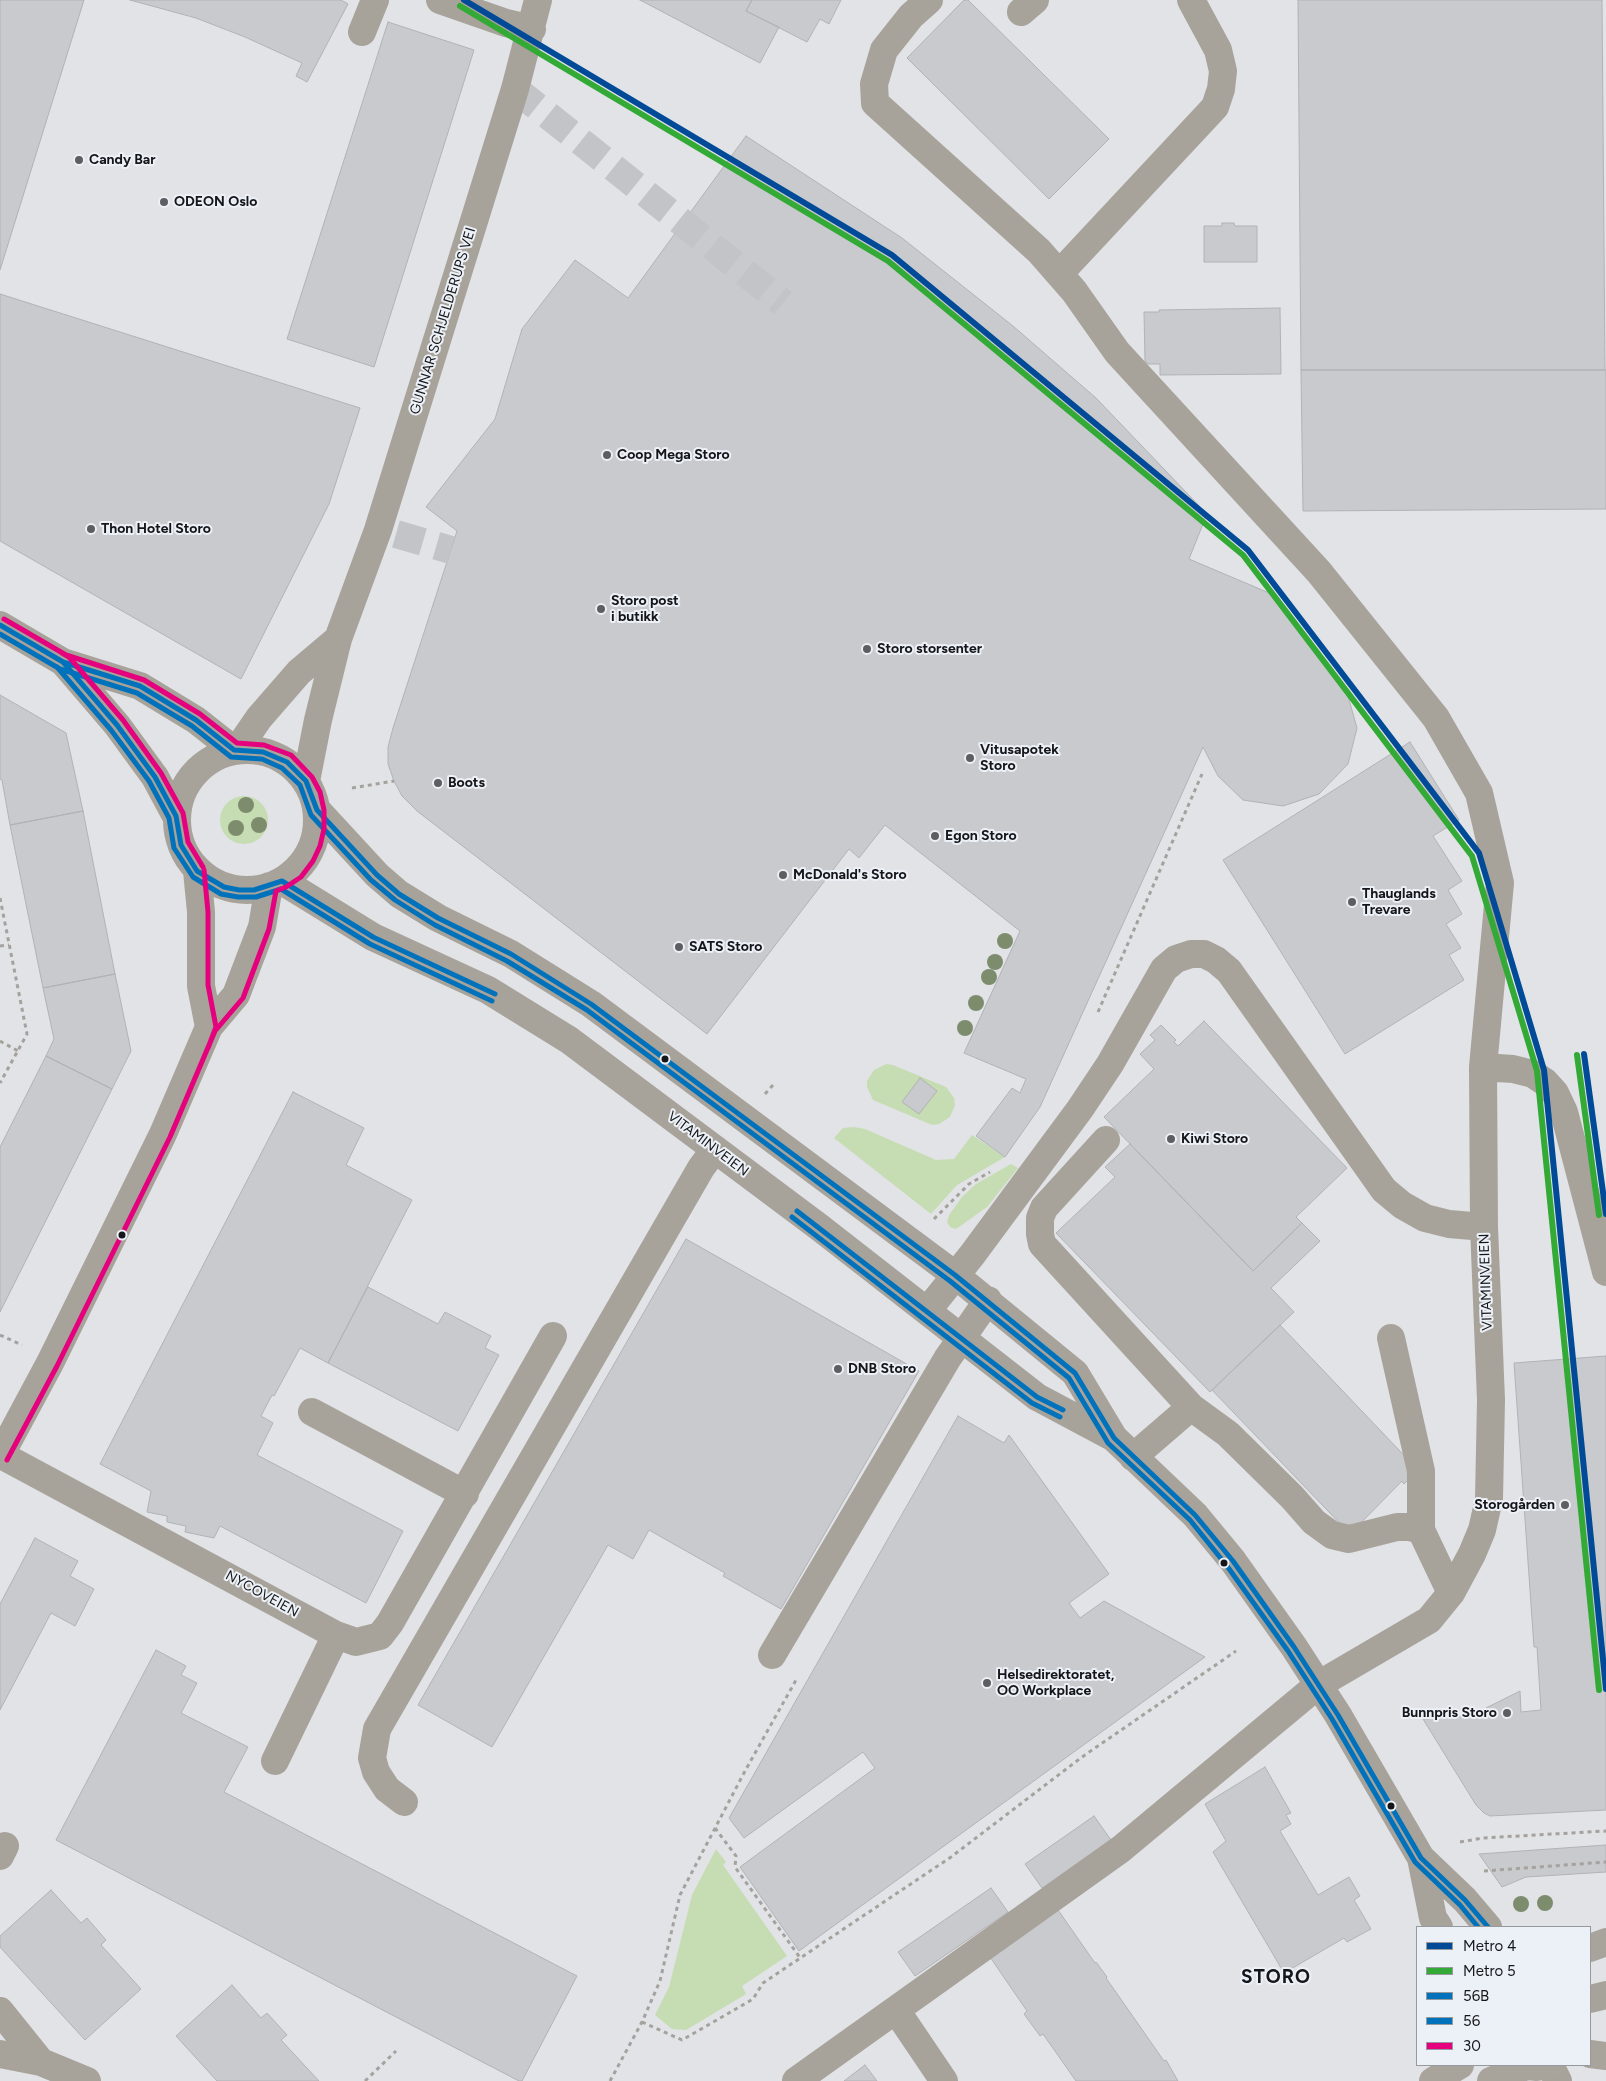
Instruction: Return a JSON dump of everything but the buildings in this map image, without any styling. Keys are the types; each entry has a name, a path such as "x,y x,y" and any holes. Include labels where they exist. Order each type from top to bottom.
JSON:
{"main road":[{"path":"1591,2054 1606,2056"},
{"path":"1433,2081 1458,2066"},
{"path":"1491,2081 1533,2066"}],"street":[{"path":"362,32 374,0"},
{"path":"440,0 532,30"},
{"name":"GUNNAR SCHJELDERUPS VEI","path":"306,781 318,720 338,639 387,532 516,89 538,0"},
{"name":"VITAMINVEIEN","path":"929,0 911,16 884,50 874,84 875,103 1038,251 1074,290 1117,352 1325,580 1436,718 1479,793 1500,883 1483,1067 1484,1227 1491,1400 1489,1499 1482,1530 1472,1554 1451,1593 1429,1620 1318,1685"},
{"path":"1059,274 1215,107 1221,89 1223,71 1218,50 1191,0"},
{"path":"0,625 63,662 140,686 196,720 236,750"},
{"name":"GUNNAR SCHJELDERUPS VEI","path":"236,750 259,718 299,672 338,639"},
{"path":"63,662 117,725 155,777 176,816"},
{"path":"236,750 250,750 276,756 298,771 306,781 317,810 317,827 314,843 306,858 296,870 276,884 254,890 224,887 197,871 181,846 176,816 179,800 185,786 194,773 219,755 236,750"},
{"name":"VITAMINVEIEN","path":"317,810 376,875 399,894 438,918 511,954 591,1004 988,1300 1075,1373 1114,1438"},
{"path":"197,871 201,912 201,986 209,1027"},
{"name":"VITAMINVEIEN","path":"276,884 373,937 488,990 532,1016 611,1071 716,1149 1037,1397 1114,1438 1195,1515 1238,1569 1294,1647 1391,1803 1421,1858 1433,1918 1438,1926"},
{"name":"NYCOVEIEN","path":"276,884 236,995 209,1027 155,1151 50,1363 0,1455 336,1635 356,1642 380,1636 390,1623 465,1494 553,1336"},
{"path":"927,1311 1080,1109 1110,1064 1164,969 1176,959 1190,954 1204,954 1216,960 1229,971 1384,1190 1402,1205 1425,1218 1449,1224 1484,1227"},
{"path":"1483,1067 1513,1069 1533,1074 1546,1082 1555,1093 1564,1112 1606,1272"},
{"path":"1106,1140 1044,1208 1040,1218 1042,1244 1191,1407 1228,1434 1292,1497 1314,1522 1332,1534 1349,1539 1396,1526 1421,1530"},
{"path":"404,1802 387,1788 376,1772 372,1758 373,1742 377,1729 702,1168 716,1149"},
{"path":"772,1655 961,1338 988,1300"},
{"path":"1391,1338 1421,1471 1421,1530 1451,1593"},
{"path":"1134,1457 1191,1407"},
{"path":"312,1412 465,1494"},
{"path":"276,1762 336,1635"},
{"path":"796,2081 1121,1849 1318,1685"},
{"name":"VITAMINVEIEN","path":"1421,1858 1465,1900 1487,1926"},
{"path":"896,2010 944,2081"},
{"path":"0,2011 41,2062"},
{"path":"0,2054 41,2062 87,2081"},
{"path":"1537,2066 1558,2081"}],"path":[{"path":"1098,1014 1202,774"},
{"path":"352,788 394,781"},
{"path":"0,898 28,1034 0,1083"},
{"path":"0,946 9,945"},
{"path":"0,1041 18,1051"},
{"path":"764,1097 773,1085"},
{"path":"930,1223 969,1184 992,1170"},
{"path":"642,2022 682,2040 753,1999 763,1983 951,1857 1082,1757 1236,1651"},
{"path":"610,2081 642,2022 660,1981 680,1894 798,1676"},
{"path":"715,1828 736,1856 735,1867 801,1959"},
{"path":"1460,1842 1483,1838 1606,1831"},
{"path":"1478,1872 1606,1862"},
{"path":"364,2081 396,2051"}],"green space":[{"path":"239,796 249,796 258,800 264,806 267,811 267,829 258,840 249,844 239,844 230,840 224,834 220,825 220,815 224,806 230,800"},
{"path":"886,1064 893,1065 946,1087 954,1098 955,1105 950,1117 939,1124 932,1125 873,1100 867,1087 867,1081 874,1070"},
{"path":"843,1128 865,1129 936,1160 954,1159 972,1135 1005,1157 957,1185 931,1214 834,1138"},
{"path":"1011,1164 1018,1168 987,1207 959,1227 955,1229 950,1227 947,1222 949,1215 962,1197 976,1184"},
{"path":"716,1849 726,1862 723,1865 787,1956 742,1986 746,1994 686,2030 672,2029 655,2015 669,1987 692,1895"}],"tunnel":[{"path":"515,89 783,303"},
{"path":"396,534 451,550"}],"metro line":[{"name":"4","path":"464,0 892,255 1248,550 1479,853 1544,1070 1606,1689"},
{"name":"5","path":"460,6 888,261 1243,555 1472,856 1537,1071 1599,1690"},
{"name":"4","path":"1584,1054 1606,1214"},
{"name":"5","path":"1577,1055 1599,1215"}],"transit line":[{"name":"30","path":"4,619 66,655 144,680 200,714 237,743 264,745 291,755 312,777 320,792 324,810 324,829 320,846 313,861 301,877 276,891 269,929 243,998 215,1031 170,1137 57,1366 7,1460"},
{"name":"56B","path":"0,625 63,662 140,686 196,720 234,750 263,752 287,762 306,781 317,810 377,875 399,894 438,918 511,954 591,1004 955,1275 1075,1373 1114,1438 1195,1515 1233,1561 1294,1647 1338,1715 1421,1858 1465,1900 1487,1926"},
{"name":"56","path":"0,634 60,669 137,693 192,726 231,757 262,759 282,768 300,785 311,815 371,880 395,900 435,925 507,961 587,1010 950,1281 1069,1378 1108,1443 1190,1520 1227,1566 1288,1651 1332,1719 1415,1862 1460,1905 1477,1926"},
{"name":"30","path":"62,653 69,657 123,720 161,773 183,813 188,842 203,867"},
{"name":"56B","path":"63,662 117,725 155,777 176,816 181,845 197,871 224,887 239,890 254,890 282,881 373,937 495,994"},
{"name":"56","path":"57,667 111,730 149,781 169,818 174,848 193,877 221,894 238,897 256,897 281,889 370,944 492,1001"},
{"name":"30","path":"204,870 208,912 208,985 216,1027 208,1048"},
{"name":"56B","path":"797,1211 1037,1397 1063,1410"},
{"name":"56","path":"792,1217 1032,1403 1060,1417"}],"place":[{"name":"Candy Bar","path":"79,160"},
{"name":"ODEON Oslo","path":"164,202"},
{"name":"Coop Mega Storo","path":"607,455"},
{"name":"Thon Hotel Storo","path":"91,529"},
{"name":"Storo post i butikk","path":"601,609"},
{"name":"Storo storsenter","path":"867,649"},
{"name":"Vitusapotek Storo","path":"970,758"},
{"name":"Boots","path":"438,783"},
{"name":"Egon Storo","path":"935,836"},
{"name":"McDonald's Storo","path":"783,875"},
{"name":"Thauglands Trevare","path":"1352,902"},
{"name":"SATS Storo","path":"679,947"},
{"name":"Kiwi Storo","path":"1171,1139"},
{"name":"DNB Storo","path":"838,1369"},
{"name":"Storogården","path":"1565,1505"},
{"name":"Helsedirektoratet, OO Workplace","path":"987,1683"},
{"name":"Bunnpris Storo","path":"1507,1713"}],"district":[{"name":"STORO","path":"1276,1977"}]}
